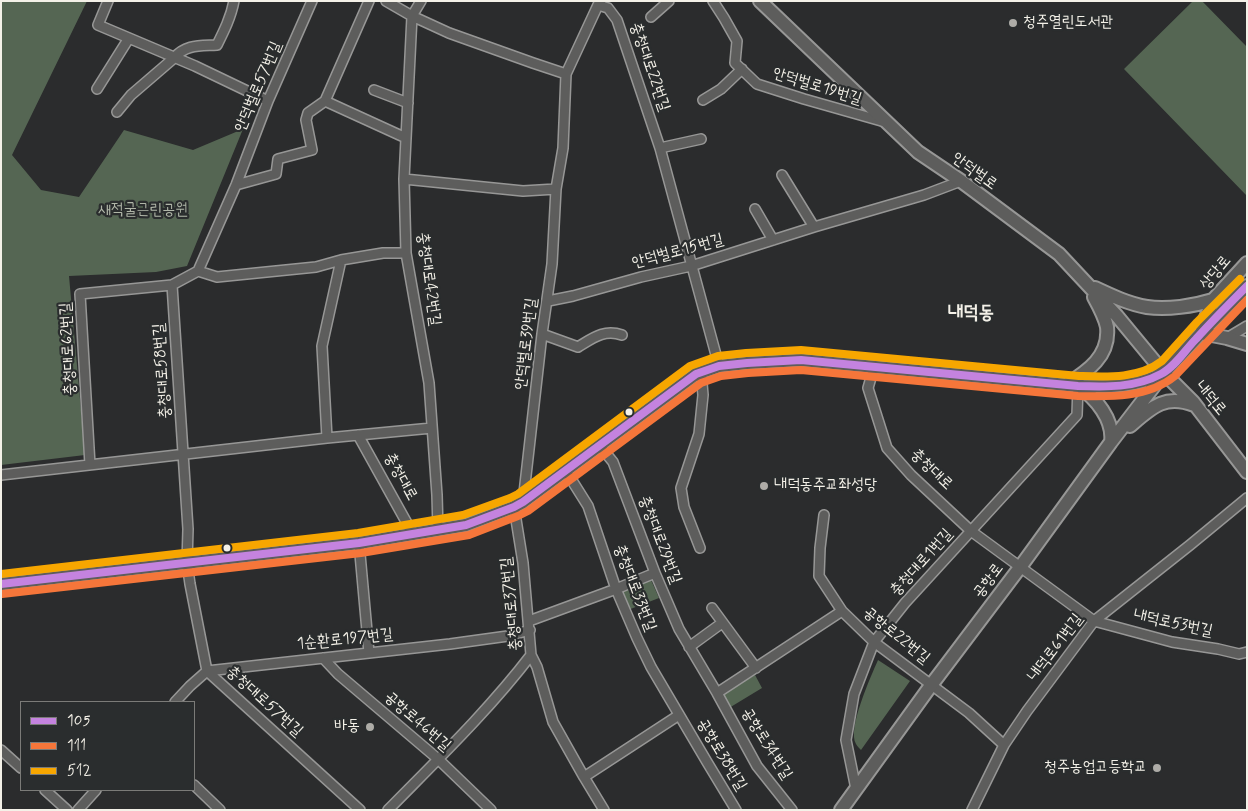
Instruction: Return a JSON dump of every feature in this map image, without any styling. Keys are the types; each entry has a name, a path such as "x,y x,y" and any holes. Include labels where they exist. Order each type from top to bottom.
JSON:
{"street":[{"path":"108,1 98,25 195,66 268,101"},
{"path":"117,112 131,95 179,52 191,46 217,45 232,12 234,1"},
{"name":"안덕벌로57번길","path":"198,271 236,185 268,101 312,1"},
{"path":"236,185 276,174 278,159 312,150 306,120 308,112 325,101 369,1"},
{"path":"386,1 412,16 467,39 566,74"},
{"path":"412,16 421,1"},
{"path":"651,17 670,1"},
{"path":"703,100 721,89 742,69 736,63 737,41 713,1"},
{"name":"안덕벌로","path":"760,1 918,152 961,181 1059,254 1117,316 1164,373"},
{"name":"안덕벌로39번길","path":"519,505 548,301 556,189 563,148 566,74 599,3"},
{"name":"충청대로22번길","path":"599,3 608,8 617,20 660,148 719,366"},
{"name":"충청대로42번길","path":"412,16 404,179 406,253 429,383 438,530"},
{"path":"97,89 129,38"},
{"name":"안덕벌로19번길","path":"742,69 757,84 890,124"},
{"path":"374,90 408,103"},
{"path":"325,101 406,138"},
{"path":"660,148 701,139"},
{"path":"782,175 814,226"},
{"path":"404,179 523,191 556,189"},
{"name":"안덕벌로15번길","path":"548,301 692,266 814,226 924,195 961,181"},
{"path":"755,209 773,240"},
{"path":"198,271 217,277 316,267 341,260 383,253 406,253"},
{"path":"327,438 322,346 341,260"},
{"name":"상당로","path":"1200,333 1213,300 1247,263"},
{"name":"충청대로62번길","path":"90,465 80,294 172,285 198,271"},
{"path":"1088,284 1128,302 1148,307 1176,308 1213,300"},
{"path":"1072,385 1096,364 1106,343 1107,326 1088,284"},
{"name":"충청대로58번길","path":"172,285 184,454 188,564"},
{"name":"상당로","path":"1164,373 1200,333 1247,286"},
{"path":"1227,338 1247,326"},
{"path":"542,334 578,347 599,334 614,333 622,335"},
{"path":"1200,333 1247,344"},
{"path":"1,584 359,543 466,525 519,505 674,389 696,374 719,366 747,362 801,360 1109,387 1152,379 1164,373"},
{"name":"충청대로","path":"874,367 868,388 887,448 911,475 972,531 1094,621"},
{"path":"700,548 684,507 681,488 699,434 704,395 701,372"},
{"name":"내덕로","path":"1164,373 1195,405 1247,472"},
{"name":"공항로","path":"841,810 932,684 1164,373"},
{"path":"1072,385 1090,396 1107,419 1112,434 1111,442"},
{"name":"충청대로1번길","path":"856,790 846,740 854,694 874,642 905,603 1077,415 1072,385"},
{"path":"1111,442 1148,411 1161,404 1173,400 1195,405"},
{"path":"1,475 432,428"},
{"name":"충청대로","path":"358,435 413,534"},
{"name":"충청대로29번길","path":"600,446 613,462 655,573 679,629 717,693"},
{"name":"충청대로33번길","path":"566,471 588,506 616,589 637,638 651,667 679,715"},
{"name":"내덕로61번길","path":"972,810 1004,745 1094,621 1247,498"},
{"name":"충청대로37번길","path":"519,505 531,655 537,667 553,722 604,810"},
{"name":"공항로22번길","path":"824,515 819,576 842,610 874,642 969,713 1004,745"},
{"path":"359,543 369,653"},
{"name":"충청대로57번길","path":"188,564 190,584 207,671 360,810"},
{"name":"1순환로197번길","path":"207,671 508,636 655,573"},
{"path":"712,608 756,668"},
{"name":"공항로22번길","path":"717,693 842,610"},
{"name":"내덕로53번길","path":"1094,621 1172,642 1239,654 1247,652"},
{"path":"689,647 722,623"},
{"path":"388,810 438,759 531,655"},
{"name":"공항로46번길","path":"323,658 338,674 438,759 491,810"},
{"path":"176,701 207,671"},
{"name":"공항로34번길","path":"717,693 758,766 792,810"},
{"path":"584,777 679,715"},
{"name":"공항로38번길","path":"679,715 736,810"},
{"path":"1,750 20,767"},
{"path":"195,786 220,810"},
{"path":"46,791 67,810"},
{"path":"78,810 95,791"}],"green space":[{"name":"새적굴근린공원","path":"1,1 87,1 12,155 41,190 79,197 124,130 193,150 243,129 187,266 156,272 69,276 85,455 1,465"},
{"path":"1193,1 1202,1 1247,47 1247,196 1124,69"},
{"path":"651,580 659,598 628,610 620,591"},
{"path":"878,660 910,681 861,750 856,744 854,737 857,715"},
{"path":"755,675 762,688 729,708 722,695"}],"transit line":[{"name":"512","path":"1,574 358,533 463,515 518,494 690,366 718,356 801,350 1079,376 1122,376 1133,374 1153,367 1162,361 1197,322 1240,279"},
{"name":"105","path":"1,584 359,543 466,525 523,502 696,374 719,366 801,360 1078,386 1110,386 1141,382 1151,379 1171,367 1247,286"},
{"name":"111","path":"2,594 361,553 469,535 528,511 701,383 721,376 801,370 1078,396 1116,396 1141,392 1153,389 1175,376 1247,300"}],"place":[{"name":"청주열린도서관","path":"1013,23"},
{"name":"내덕동주교좌성당","path":"764,486"},
{"name":"바동","path":"370,727"},
{"name":"청주농업고등학교","path":"1157,768"}],"district":[{"name":"내덕동","path":"971,314"}]}
